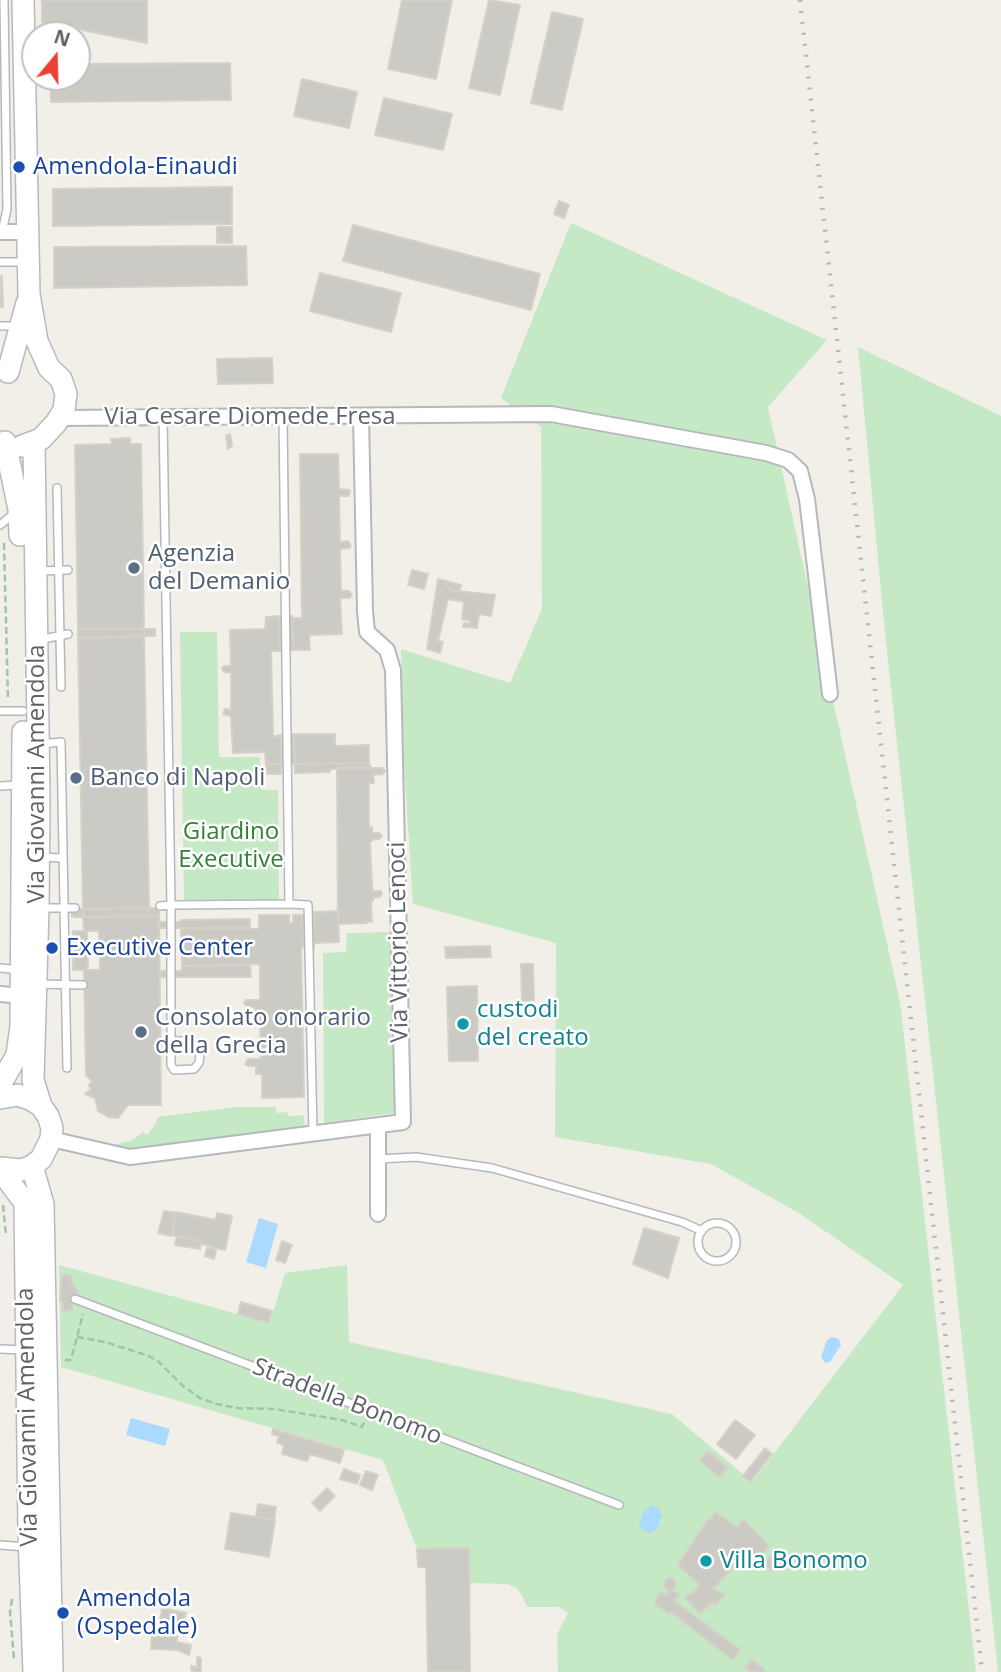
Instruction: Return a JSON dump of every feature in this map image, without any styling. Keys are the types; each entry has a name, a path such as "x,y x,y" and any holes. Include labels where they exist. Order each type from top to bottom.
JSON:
{"main road":[{"path":"4,376 22,326 29,294 23,0"},
{"path":"29,294 37,341 49,368 61,379 66,394 60,418 41,439 34,442"},
{"path":"4,376 20,365 33,363 49,368"},
{"name":"Via Giovanni Amendola","path":"0,1085 17,1055 26,983 38,908 39,802 34,442 23,446 2,441 19,509 26,983 33,1080 41,1106 48,1116 51,1139"},
{"path":"0,1098 18,1095 30,1098 41,1106"},
{"path":"32,1166 41,1159 51,1139"},
{"name":"Via Giovanni Amendola","path":"0,1168 21,1170 32,1166 43,1204 50,1289 29,1547 34,1672"},
{"name":"Via Giovanni Amendola","path":"0,1168 25,1203 44,1354 52,1672"}],"street":[{"path":"1,232 28,233"},
{"name":"Via Cesare Diomede Fresa","path":"60,418 551,414 766,453 788,460 800,471 807,499 830,694"},
{"name":"Via Vittorio Lenoci","path":"51,1139 130,1157 403,1122 394,684 387,650 368,632 365,611 361,416"},
{"path":"0,994 26,983"},
{"path":"378,1126 378,1214"}],"lane":[{"path":"1,232 7,209 4,0"},
{"path":"0,262 30,262"},
{"path":"0,326 22,326"},
{"path":"283,417 289,904"},
{"path":"163,418 161,569 165,632 171,905 171,984 171,1041 171,1065 174,1069 194,1069 199,1063 197,1048 183,1041 171,1041"},
{"path":"57,488 61,687"},
{"path":"0,525 19,509"},
{"path":"34,538 58,538"},
{"path":"35,571 68,570"},
{"path":"155,632 165,632"},
{"path":"36,640 68,634"},
{"path":"0,711 23,711"},
{"path":"38,744 61,742 67,1068"},
{"path":"0,786 24,785"},
{"path":"39,802 63,801"},
{"path":"38,857 63,858"},
{"path":"160,905 308,905 313,1134"},
{"path":"38,908 75,908"},
{"path":"0,968 26,983 83,985"},
{"path":"161,984 171,984"},
{"path":"378,1159 416,1157 492,1168 682,1222 702,1231"},
{"path":"719,1223 731,1228 737,1239 735,1252 731,1257 719,1262 707,1259 702,1255 698,1243 702,1231 706,1226 719,1223"},
{"name":"Stradella Bonomo","path":"75,1299 619,1505"},
{"path":"0,1349 44,1354"},
{"path":"0,1545 29,1547"}],"path":[{"path":"44,1354 71,1360 86,1303"},
{"path":"77,1337 105,1342 149,1356 159,1362 183,1386 200,1398 217,1404 237,1408 274,1409 342,1420 362,1427 369,1410"}],"green space":[{"path":"571,223 827,340 768,407 900,1002 976,1672 558,1672 557,1635 568,1613 559,1607 527,1607 516,1588 507,1584 469,1583 468,1548 417,1549 383,1460 61,1367 59,1265 270,1323 285,1273 347,1265 349,1342 672,1414 752,1482 903,1285 799,1213 711,1164 555,1137 556,943 413,904 404,763 401,649 510,683 542,609 541,427 501,398"},
{"path":"858,347 1001,416 1001,1672 998,1672 885,633"},
{"name":"Giardino Executive","path":"180,632 217,632 219,757 260,757 261,790 278,790 279,900 184,900"},
{"path":"390,932 394,1113 324,1123 323,953 346,952 347,933"},
{"path":"236,1107 276,1107 277,1113 287,1112 288,1116 303,1115 305,1124 301,1128 141,1148 116,1148 117,1144 132,1140 143,1132 147,1135 158,1117"}],"water":[{"path":"259,1218 278,1224 266,1268 246,1262"},
{"path":"832,1337 839,1339 841,1345 830,1362 825,1363 821,1357 827,1340"},
{"path":"131,1418 170,1429 165,1446 126,1435"},
{"path":"651,1506 658,1508 662,1515 657,1529 651,1533 644,1531 639,1525 644,1511"}],"building":[{"path":"42,0 147,0 147,43 91,32 91,21 42,21"},
{"path":"402,0 452,0 436,79 388,69"},
{"path":"489,0 520,5 500,95 469,88"},
{"path":"552,12 583,19 562,110 531,103"},
{"path":"230,63 231,100 51,102 51,91 91,91 91,64"},
{"path":"302,79 357,92 349,128 294,116"},
{"path":"384,98 452,114 443,150 375,135"},
{"path":"232,187 232,224 53,226 53,189"},
{"path":"559,201 569,205 564,218 554,214"},
{"path":"353,225 540,274 531,310 343,261"},
{"path":"217,227 232,227 232,243 217,243"},
{"path":"246,246 247,285 54,288 54,247"},
{"path":"320,273 401,293 391,332 310,311"},
{"path":"2,276 3,307 0,307"},
{"path":"272,358 273,383 218,384 217,359"},
{"path":"230,434 232,446 228,449 226,436"},
{"path":"130,438 130,444 141,444 144,629 78,629 75,445 112,444 111,439"},
{"path":"300,454 338,454 339,489 350,492 348,496 339,496 340,542 348,541 351,546 340,549 341,591 349,591 352,595 349,598 340,598 342,634 309,635 310,650 294,650 292,618 302,618"},
{"path":"412,570 428,574 424,589 408,585"},
{"path":"438,579 446,581 445,585 449,590 495,595 491,616 479,614 477,628 463,627 464,623 469,624 470,621 462,619 464,602 448,599 438,641 443,642 440,653 427,649"},
{"path":"446,581 461,585 459,591 449,590 445,585"},
{"path":"279,616 280,651 271,651 273,737 281,735 281,764 266,764 265,752 233,753 231,716 223,714 225,709 231,710 231,673 222,669 224,666 231,666 230,630 265,629 266,617"},
{"path":"279,616 292,616 294,650 280,651"},
{"path":"78,629 144,629 144,636 78,638"},
{"path":"144,629 155,629 155,636 144,636"},
{"path":"144,636 149,908 83,909 78,638"},
{"path":"294,734 295,764 281,764 281,735"},
{"path":"294,734 335,734 335,746 369,745 369,763 295,764"},
{"path":"369,763 371,768 295,773 295,764"},
{"path":"266,764 281,764 281,774 267,774"},
{"path":"337,768 382,768 385,771 383,774 373,775 374,783 369,783 369,827 372,827 372,833 380,833 382,836 370,843 373,891 381,891 382,894 371,901 372,922 338,924"},
{"path":"149,908 159,908 159,916 149,916"},
{"path":"149,908 149,916 83,917 83,909"},
{"path":"72,909 83,909 83,917 72,917"},
{"path":"338,911 339,942 314,943 314,912"},
{"path":"259,915 289,915 289,923 293,923 293,915 303,915 301,948 304,1097 262,1098 262,1074 256,1074 256,1066 245,1064 248,1059 261,1059 260,1015 255,1015 255,1007 247,1007 244,1003 246,1000 260,1000 260,964 182,966 181,928 259,929"},
{"path":"303,915 313,915 314,949 303,947"},
{"path":"159,916 161,1105 128,1105 118,1118 108,1117 98,1111 95,1098 85,1094 91,1089 89,1085 92,1081 86,1075 84,970 100,970 100,955 96,951 99,947 99,931 84,931 83,917"},
{"path":"250,919 250,928 159,928 159,922"},
{"path":"73,931 87,931 88,970 73,970"},
{"path":"490,946 491,957 446,958 445,947"},
{"path":"521,964 533,964 534,1000 522,1001"},
{"path":"250,965 251,977 160,977 160,971 182,971 182,966"},
{"name":"custodi del creato","path":"477,986 478,1061 449,1061 447,987"},
{"path":"164,1211 176,1213 171,1236 158,1233"},
{"path":"176,1212 216,1220 217,1213 232,1216 225,1250 201,1244 201,1241 172,1235"},
{"path":"644,1228 679,1238 668,1278 633,1264"},
{"path":"177,1236 201,1241 200,1249 175,1245"},
{"path":"282,1241 292,1245 285,1263 276,1260"},
{"path":"207,1248 216,1250 214,1259 205,1256"},
{"path":"62,1275 71,1275 71,1282 78,1292 72,1303 72,1310 63,1311 63,1303 60,1300"},
{"path":"241,1302 272,1311 269,1323 238,1314"},
{"path":"735,1420 755,1435 736,1459 717,1444"},
{"path":"273,1429 344,1450 340,1463 310,1454 307,1461 282,1454 284,1445 277,1443 279,1436 272,1434"},
{"path":"765,1448 772,1454 750,1482 743,1476"},
{"path":"708,1451 727,1468 719,1477 700,1460"},
{"path":"344,1469 360,1475 357,1484 340,1479"},
{"path":"366,1471 378,1475 372,1490 360,1485"},
{"path":"327,1488 335,1496 320,1511 312,1503"},
{"path":"258,1504 276,1507 274,1520 256,1517"},
{"name":"Villa Bonomo","path":"715,1512 737,1527 743,1520 769,1546 757,1559 744,1548 729,1563 733,1567 713,1589 725,1595 715,1605 712,1602 700,1613 686,1599 688,1594 691,1595 700,1585 678,1565"},
{"path":"231,1513 275,1520 269,1557 225,1549"},
{"path":"469,1548 470,1672 428,1672 426,1567 418,1567 417,1549"},
{"path":"775,1551 784,1559 773,1572 764,1564"},
{"path":"670,1579 674,1580 674,1588 670,1589 666,1588 665,1584 666,1580"},
{"path":"670,1589 679,1594 674,1601 740,1650 733,1660 671,1612 669,1614 656,1605 655,1601 660,1593 667,1595"},
{"path":"162,1608 186,1613 182,1628 160,1622"},
{"path":"152,1636 177,1636 177,1642 191,1645 189,1655 177,1650 151,1649"},
{"path":"197,1657 201,1658 201,1672 192,1672 191,1666 197,1667"},
{"path":"752,1660 765,1670 764,1672 751,1672 745,1668"}],"railway":[{"path":"800,0 982,1672"}],"place":[{"name":"Amendola-Einaudi","path":"19,167"},
{"name":"Agenzia del Demanio","path":"134,568"},
{"name":"Banco di Napoli","path":"76,778"},
{"name":"Executive Center","path":"52,948"},
{"name":"custodi del creato","path":"463,1024"},
{"name":"Consolato onorario della Grecia","path":"141,1032"},
{"name":"Villa Bonomo","path":"706,1561"},
{"name":"Amendola (Ospedale)","path":"63,1613"}]}
